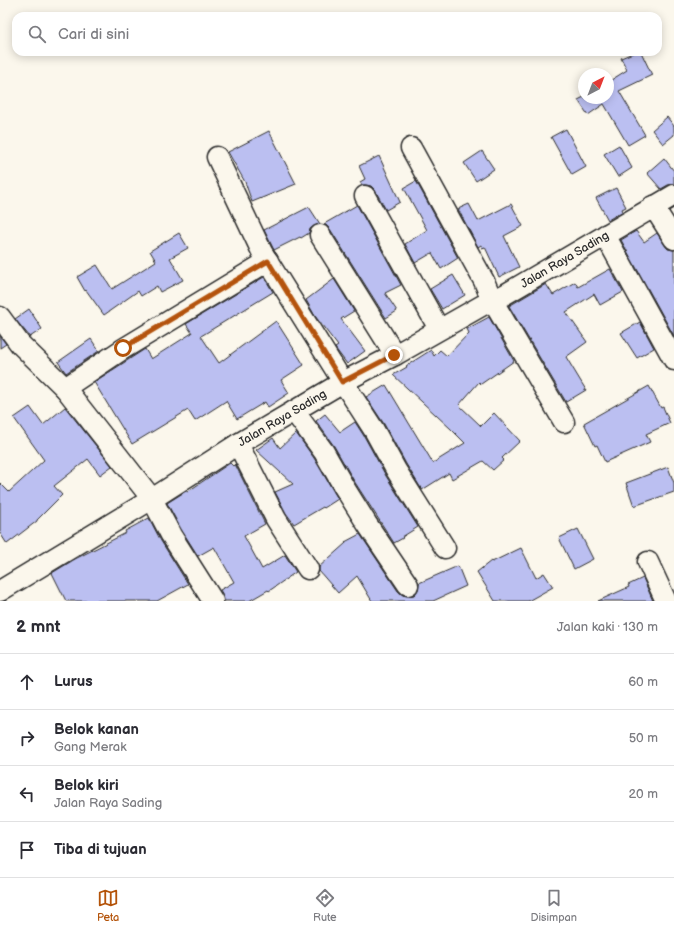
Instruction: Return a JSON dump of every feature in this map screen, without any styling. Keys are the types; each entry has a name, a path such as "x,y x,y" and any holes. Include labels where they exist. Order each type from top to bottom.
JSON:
{"street":[{"path":"411,148 484,280 492,300 564,422"},
{"path":"217,157 262,252 342,382 374,430 396,470 445,548"},
{"name":"Jalan Raya Sading","path":"0,592 294,410 342,382 510,291 674,194"},
{"path":"365,196 439,329"},
{"path":"653,206 674,239"},
{"path":"320,235 394,355"},
{"path":"605,235 674,360"},
{"path":"65,388 123,348 268,261"},
{"path":"0,317 20,344 65,388 152,499 171,535 213,601"},
{"path":"294,410 324,452 344,488 408,585"},
{"path":"238,444 276,519 308,569"},
{"path":"648,562 666,601"}],"building":[{"path":"626,56 643,56 652,75 619,91 645,135 628,145 604,104 614,104 614,78 627,70 621,58"},
{"path":"581,104 604,104 588,115"},
{"path":"667,117 674,126 674,135 663,144 652,130"},
{"path":"566,129 586,167 572,175 551,137"},
{"path":"269,131 296,184 252,202 245,182 228,152"},
{"path":"619,145 632,168 618,177 604,154"},
{"path":"482,151 494,169 476,181 464,163"},
{"path":"379,156 400,202 386,210 375,190 371,186 362,185 360,182 365,179 359,166"},
{"path":"664,158 674,171 674,184 668,185 661,189 647,173"},
{"path":"416,181 458,258 441,269 432,253 415,263 405,244 427,230 404,188"},
{"path":"616,188 626,207 622,209 623,211 608,220 596,198"},
{"path":"469,204 478,221 511,204 523,226 504,236 519,267 499,277 485,247 482,248 481,245 478,247 458,209"},
{"path":"357,205 401,285 385,293 397,311 386,318 330,229 324,224"},
{"path":"309,207 320,224 314,226 310,229 309,233 301,238 300,237 274,250 264,230"},
{"path":"636,231 644,242 657,233 668,249 674,250 674,336 621,240"},
{"path":"179,233 188,248 170,258 183,280 160,292 157,286 141,296 138,291 104,315 86,290 85,291 77,277 97,265 112,289 156,261 150,251"},
{"path":"610,269 623,292 600,305 594,294 566,312 587,342 566,357 586,390 566,402 509,306 546,284 553,295 575,282 578,287"},
{"path":"453,275 465,295 442,309 430,289"},
{"path":"264,277 273,292 201,336 219,363 276,321 304,365 281,380 289,393 268,407 265,402 237,419 226,401 195,421 188,410 132,444 94,382 145,349 151,359 192,333 186,324"},
{"path":"334,279 354,311 341,319 365,351 347,364 335,348 338,346 315,316 306,300"},
{"path":"29,309 42,329 30,337 15,319"},
{"path":"489,317 514,361 481,384 479,382 459,405 481,426 494,413 520,441 502,458 504,460 493,470 483,461 452,479 449,473 422,490 384,424 366,397 386,385 433,463 465,443 393,375 431,350 434,356 440,350 447,356 469,333 467,329"},
{"path":"640,322 654,348 637,358 621,333"},
{"path":"0,336 6,344 0,348"},
{"path":"91,339 99,351 66,373 58,362"},
{"path":"649,386 661,408 663,407 670,423 646,434 650,442 605,462 597,445 595,446 584,423"},
{"path":"30,407 43,425 65,407 112,466 100,475 88,459 54,486 62,495 37,521 7,544 0,533 0,483 9,492 44,460 14,418"},
{"path":"325,414 340,432 355,422 364,436 386,476 418,527 402,537 403,538 394,543 354,481 334,446 316,421"},
{"path":"296,433 314,458 338,499 294,524 286,513 275,492 293,484 256,450 273,438 280,448"},
{"path":"230,463 233,466 235,464 265,524 244,536 262,569 285,555 296,572 269,591 268,590 249,601 224,601 220,590 234,582 214,547 198,556 167,503 186,491 187,492"},
{"path":"668,467 674,483 674,492 634,506 626,483"},
{"path":"149,518 161,541 188,584 157,601 66,601 52,573 75,559 126,533 125,531"},
{"path":"578,529 593,559 574,569 559,538"},
{"path":"360,534 398,591 403,595 414,595 418,590 419,583 458,566 466,586 433,601 372,601 357,576 338,593 319,571 319,567 346,543 345,542"},
{"path":"521,548 536,578 544,573 553,587 528,601 495,601 477,572 491,561 492,562"},
{"path":"643,578 653,601 598,601 629,587 628,585"}],"route":[{"path":"123,348 268,261 342,382 394,355"}]}
